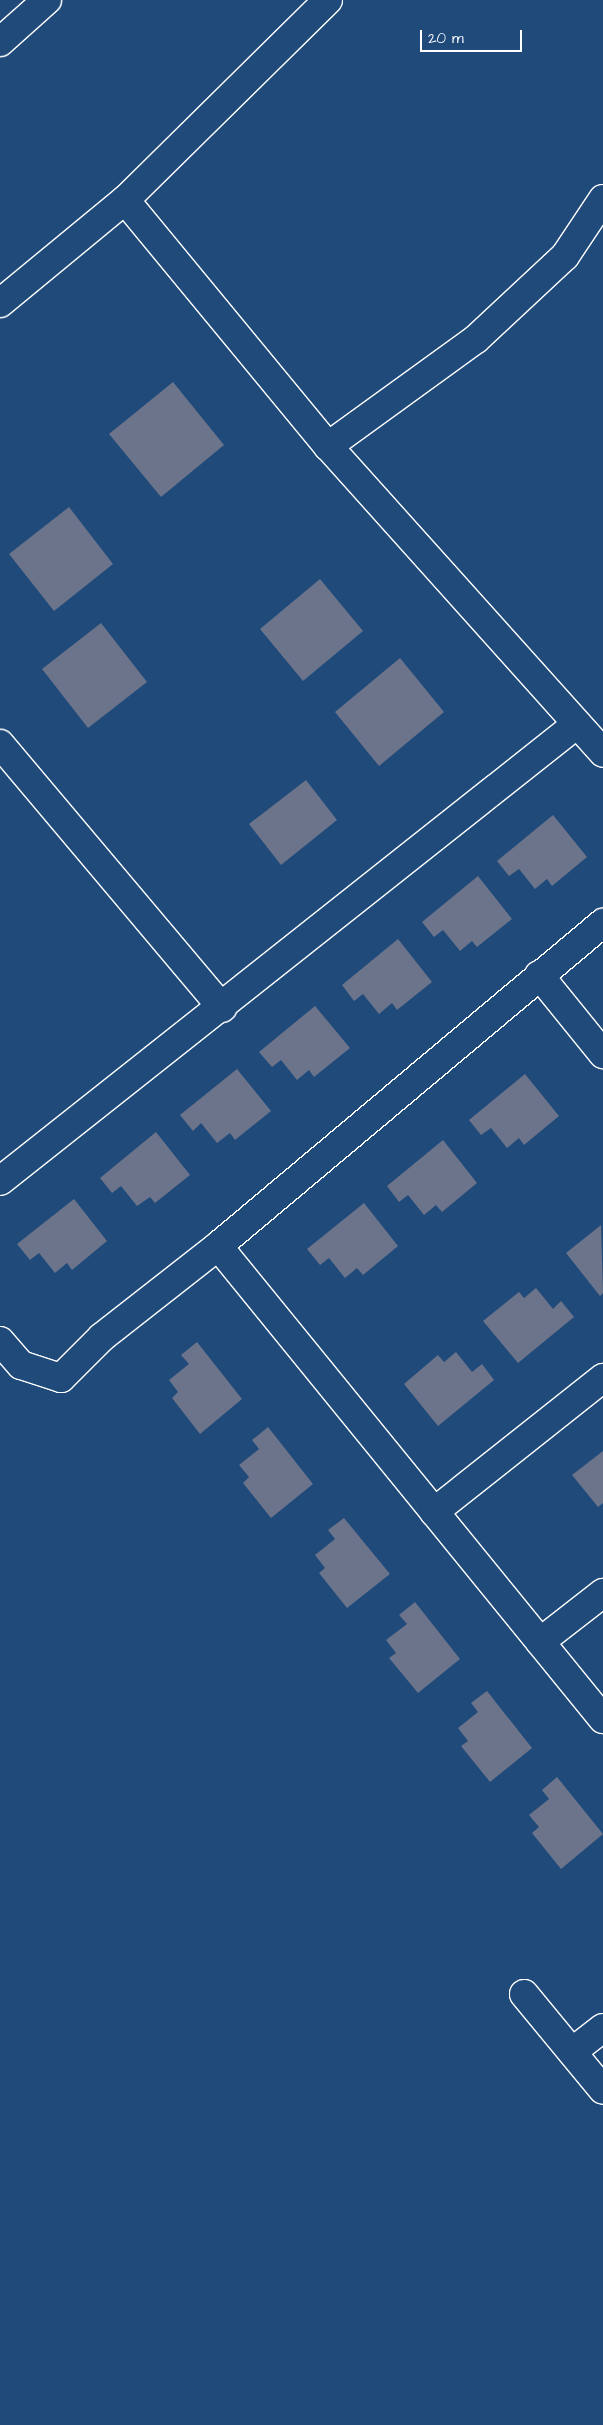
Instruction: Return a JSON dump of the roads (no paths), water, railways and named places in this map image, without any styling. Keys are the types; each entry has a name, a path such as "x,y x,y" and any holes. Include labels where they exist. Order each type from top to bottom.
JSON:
{"street":[{"path":"0,42 47,0"},
{"path":"0,303 125,200 328,0"},
{"path":"328,446 476,339 565,256 603,199"},
{"path":"125,200 328,446 603,753"},
{"path":"0,1181 222,1008 577,724"},
{"path":"0,744 222,1008"},
{"path":"0,1341 21,1365 61,1378 102,1336 218,1246 603,923"},
{"path":"539,975 603,1054"},
{"path":"218,1246 603,1718"},
{"path":"434,1512 603,1378"},
{"path":"540,1642 603,1593"},
{"path":"524,1994 603,2090"},
{"path":"572,2052 603,2028"}]}
